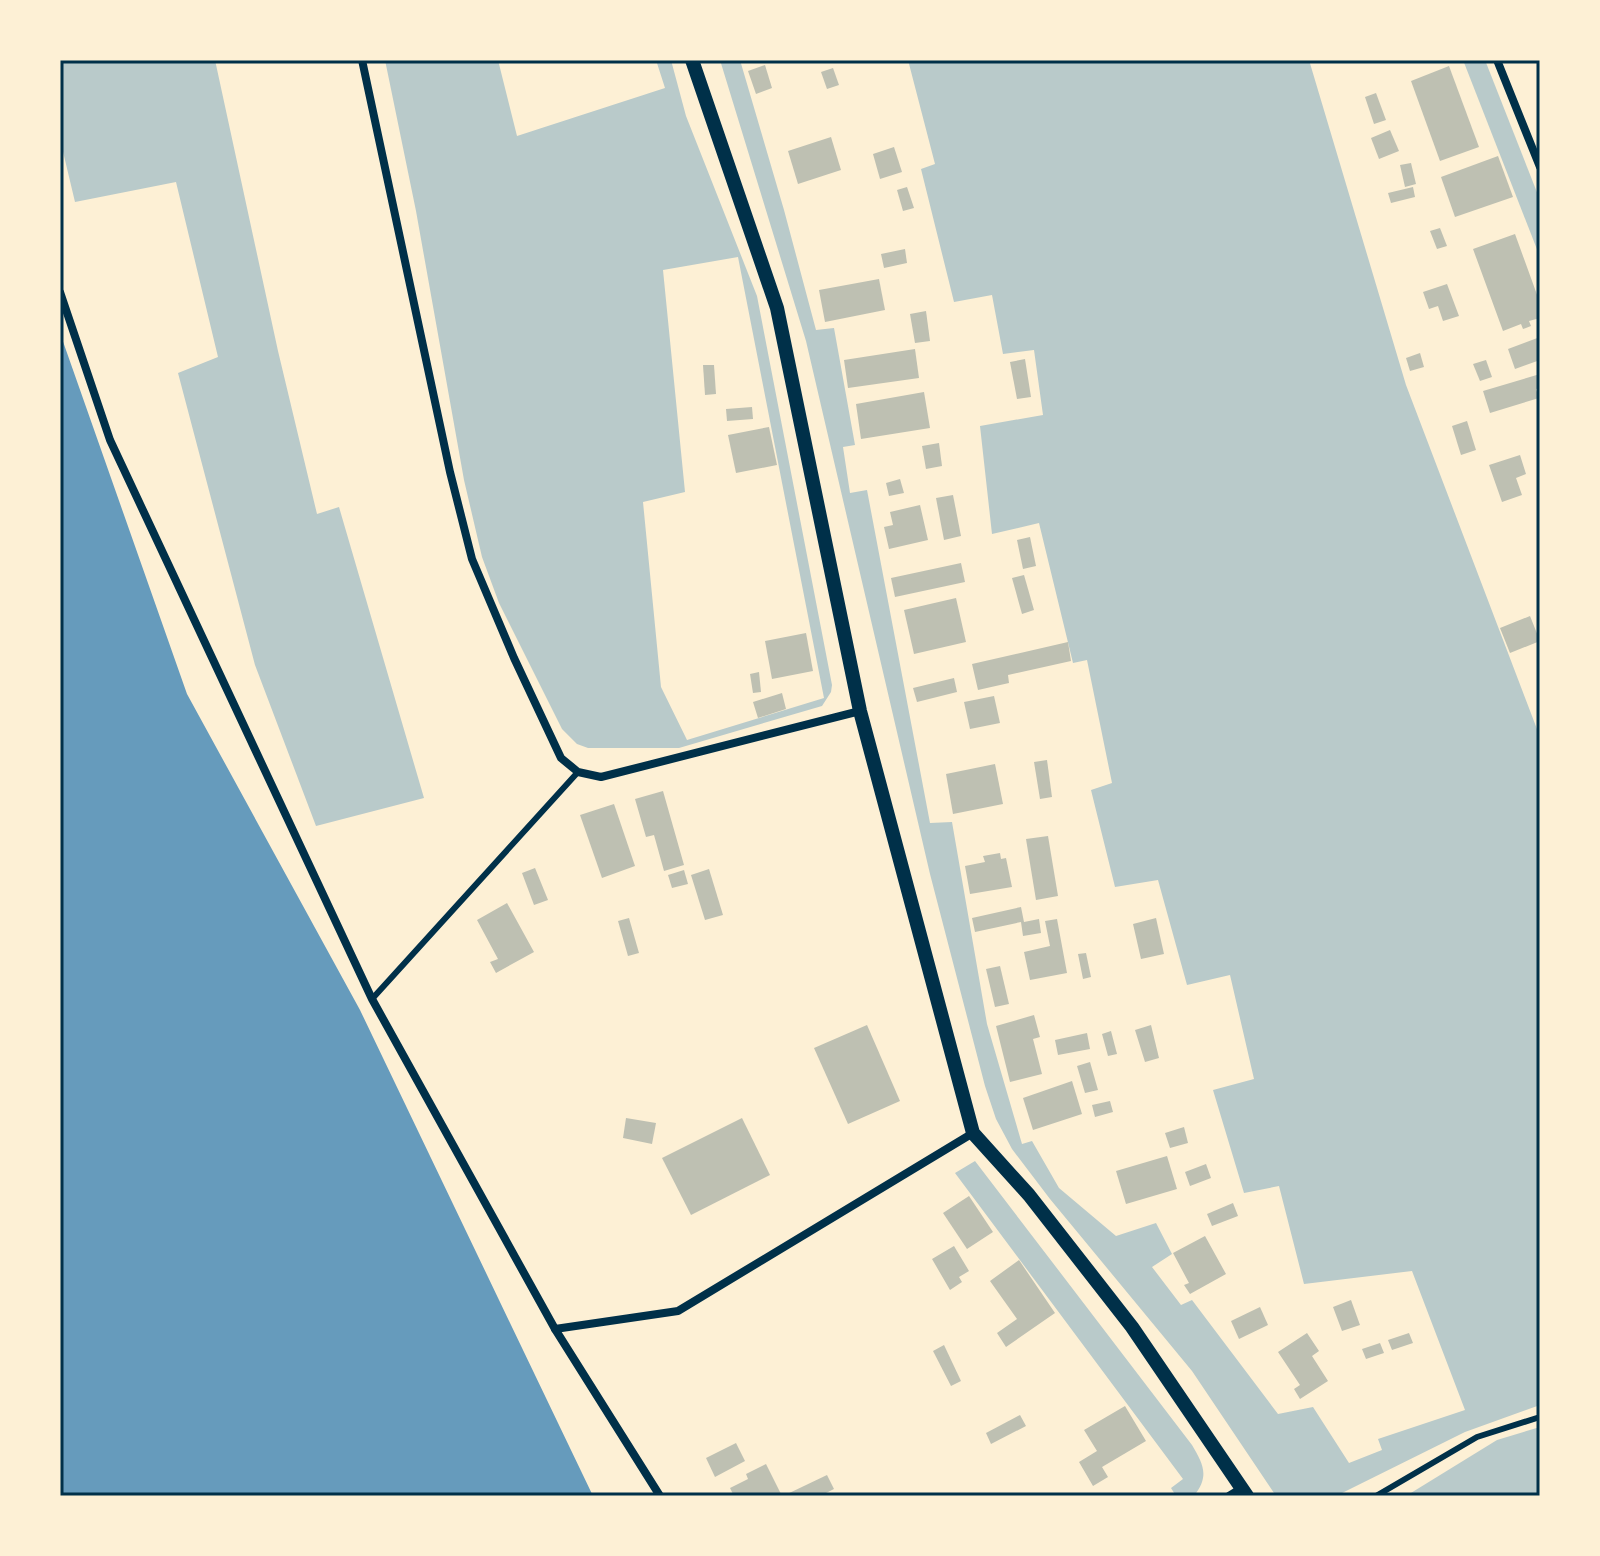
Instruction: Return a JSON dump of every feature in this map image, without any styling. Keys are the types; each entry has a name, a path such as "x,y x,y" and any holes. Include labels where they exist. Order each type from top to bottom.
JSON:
{"street":[{"path":"362,60 450,472 472,559 561,758 578,772 601,777 860,711"},
{"path":"692,60 777,308 860,711 973,1133 1029,1195 1132,1327 1239,1493"},
{"path":"1497,60 1540,167"},
{"path":"60,292 110,440 372,999 555,1329 660,1496"},
{"path":"555,1329 678,1311 973,1133"}],"lane":[{"path":"372,999 578,772"},
{"path":"1376,1496 1477,1437 1540,1417"}],"shaded area":[{"path":"60,60 215,60 317,514 339,507 424,798 316,826 255,665 178,373 218,357 176,182 75,202 60,139"},
{"path":"385,60 498,60 517,136 665,88 656,60 671,60 686,116 757,296 832,685 822,706 679,748 588,748 577,744 562,729 499,603 482,557 464,480 416,211","holes":["738,257 824,698 687,740 661,687 643,502 685,492 663,270"]},
{"path":"720,60 740,60 816,330 834,328 855,445 843,447 850,493 867,490 930,823 952,822 987,1024 1022,1144 1032,1141 1059,1188 1116,1236 1156,1223 1172,1254 1152,1267 1181,1305 1192,1300 1278,1414 1313,1407 1349,1463 1382,1450 1378,1439 1465,1410 1412,1271 1304,1284 1279,1186 1244,1193 1213,1090 1254,1079 1230,975 1187,985 1158,880 1115,887 1091,790 1112,783 1087,660 1073,663 1039,523 992,534 980,426 1043,415 1034,350 1003,354 992,295 954,302 921,169 935,164 908,60 1309,60 1406,385 1540,737 1540,1405 1465,1432 1336,1496 1276,1496 1192,1371 1012,1149 996,1119 985,1086 930,874 806,341"},
{"path":"1463,60 1485,60 1540,200 1540,257"},
{"path":"975,1161 1192,1445 1203,1470 1202,1482 1194,1496 1176,1496 1171,1488 1183,1479 955,1173"},
{"path":"1540,1427 1540,1496 1406,1496 1497,1440"}],"water":[{"path":"60,333 187,694 360,1010 593,1496 60,1496"}],"building":[{"path":"765,65 772,88 756,94 748,71"},
{"path":"1449,66 1479,147 1440,161 1411,81"},
{"path":"833,68 839,85 827,89 821,72"},
{"path":"1376,93 1386,120 1374,124 1365,97"},
{"path":"1390,130 1399,151 1379,159 1371,138"},
{"path":"831,137 841,170 798,184 788,151"},
{"path":"894,147 902,172 880,179 873,154"},
{"path":"1498,156 1513,197 1455,217 1441,177"},
{"path":"1411,163 1416,184 1405,187 1400,165"},
{"path":"907,187 914,208 903,211 897,190"},
{"path":"1413,187 1415,197 1391,203 1388,193"},
{"path":"1440,228 1447,246 1437,249 1430,231"},
{"path":"1515,234 1540,303 1540,318 1529,321 1531,326 1523,329 1521,324 1503,331 1473,249"},
{"path":"905,249 907,263 884,268 881,254"},
{"path":"879,279 885,310 825,322 819,290"},
{"path":"1447,284 1459,316 1443,321 1438,306 1429,309 1423,292"},
{"path":"926,311 930,341 915,343 910,314"},
{"path":"1540,337 1540,360 1515,369 1508,349"},
{"path":"915,349 919,378 848,388 844,360"},
{"path":"1420,353 1424,367 1410,371 1406,358"},
{"path":"1025,359 1031,397 1017,399 1010,362"},
{"path":"1486,360 1492,377 1480,381 1473,364"},
{"path":"703,365 714,365 716,394 705,395"},
{"path":"1540,374 1540,388 1536,389 1539,398 1490,413 1483,391"},
{"path":"924,392 930,428 861,439 856,404"},
{"path":"752,407 753,419 727,421 726,409"},
{"path":"1467,421 1476,450 1461,455 1452,426"},
{"path":"769,427 777,465 736,473 728,435"},
{"path":"939,443 942,466 926,469 922,446"},
{"path":"1520,455 1526,474 1516,478 1522,495 1502,502 1489,465"},
{"path":"900,479 904,493 889,496 886,483"},
{"path":"953,495 961,536 944,540 936,498"},
{"path":"920,505 928,540 889,549 884,527 893,525 890,512"},
{"path":"1030,537 1036,566 1023,569 1017,540"},
{"path":"961,563 965,582 895,597 891,578"},
{"path":"1024,575 1034,610 1022,614 1012,578"},
{"path":"956,598 966,642 914,654 904,610"},
{"path":"1530,616 1540,641 1510,653 1500,628"},
{"path":"806,633 813,671 772,679 765,641"},
{"path":"1068,642 1071,661 1008,675 1009,683 978,690 972,664"},
{"path":"759,672 761,692 753,693 750,674"},
{"path":"954,678 957,692 917,702 913,688"},
{"path":"782,693 786,709 758,718 753,702"},
{"path":"994,696 1000,723 970,729 964,702"},
{"path":"1047,760 1052,797 1040,799 1034,762"},
{"path":"995,764 1003,804 953,814 946,774"},
{"path":"663,791 684,865 664,871 654,835 646,837 635,799"},
{"path":"614,804 635,866 602,878 580,815"},
{"path":"1048,836 1058,896 1036,900 1026,839"},
{"path":"1000,853 1001,859 1006,858 1012,887 970,894 965,866 985,862 983,856"},
{"path":"535,868 548,900 534,905 522,873"},
{"path":"709,869 723,915 705,920 691,875"},
{"path":"684,870 688,884 672,888 668,875"},
{"path":"507,903 534,952 496,973 490,962 498,959 477,920"},
{"path":"1021,907 1024,922 1039,919 1041,933 1023,936 1021,922 975,932 972,918"},
{"path":"629,918 639,953 628,956 618,921"},
{"path":"1156,918 1164,954 1141,959 1133,924"},
{"path":"1057,919 1067,973 1030,980 1024,952 1050,946 1045,921"},
{"path":"1086,953 1091,977 1083,979 1078,954"},
{"path":"1000,966 1009,1004 995,1007 986,969"},
{"path":"1034,1015 1040,1037 1033,1039 1042,1074 1010,1082 996,1026"},
{"path":"867,1025 900,1101 848,1124 814,1048"},
{"path":"1151,1025 1159,1058 1145,1062 1135,1030"},
{"path":"1111,1031 1117,1054 1108,1056 1102,1034"},
{"path":"1087,1033 1090,1049 1058,1055 1055,1040"},
{"path":"1090,1062 1098,1090 1085,1093 1077,1066"},
{"path":"1072,1081 1082,1114 1033,1130 1023,1098"},
{"path":"1110,1101 1113,1112 1095,1117 1092,1105"},
{"path":"626,1118 656,1123 652,1144 623,1138"},
{"path":"742,1118 770,1175 691,1215 662,1158"},
{"path":"1184,1127 1188,1143 1170,1148 1165,1133"},
{"path":"1167,1156 1177,1189 1126,1204 1116,1171"},
{"path":"1206,1164 1211,1178 1190,1186 1185,1172"},
{"path":"969,1196 993,1232 967,1249 943,1213"},
{"path":"1233,1203 1238,1216 1212,1226 1207,1214"},
{"path":"1205,1236 1226,1274 1190,1294 1184,1285 1189,1283 1173,1253"},
{"path":"954,1246 969,1271 959,1277 962,1282 950,1290 932,1259"},
{"path":"1019,1260 1055,1313 1006,1347 997,1333 1017,1319 990,1281"},
{"path":"1351,1300 1360,1325 1342,1331 1333,1307"},
{"path":"1260,1307 1268,1325 1239,1339 1231,1321"},
{"path":"1307,1333 1319,1351 1312,1356 1328,1381 1300,1399 1294,1389 1300,1385 1278,1352"},
{"path":"1409,1333 1413,1343 1392,1350 1388,1340"},
{"path":"1380,1343 1384,1353 1366,1359 1362,1349"},
{"path":"944,1345 961,1381 951,1386 933,1351"},
{"path":"1125,1406 1146,1441 1102,1467 1108,1477 1093,1486 1079,1462 1097,1451 1084,1430"},
{"path":"1020,1415 1026,1426 991,1444 986,1433"},
{"path":"736,1443 745,1461 715,1477 706,1458"},
{"path":"766,1464 782,1496 734,1496 730,1488 748,1479 746,1474"},
{"path":"827,1475 834,1489 820,1496 783,1496"}]}
